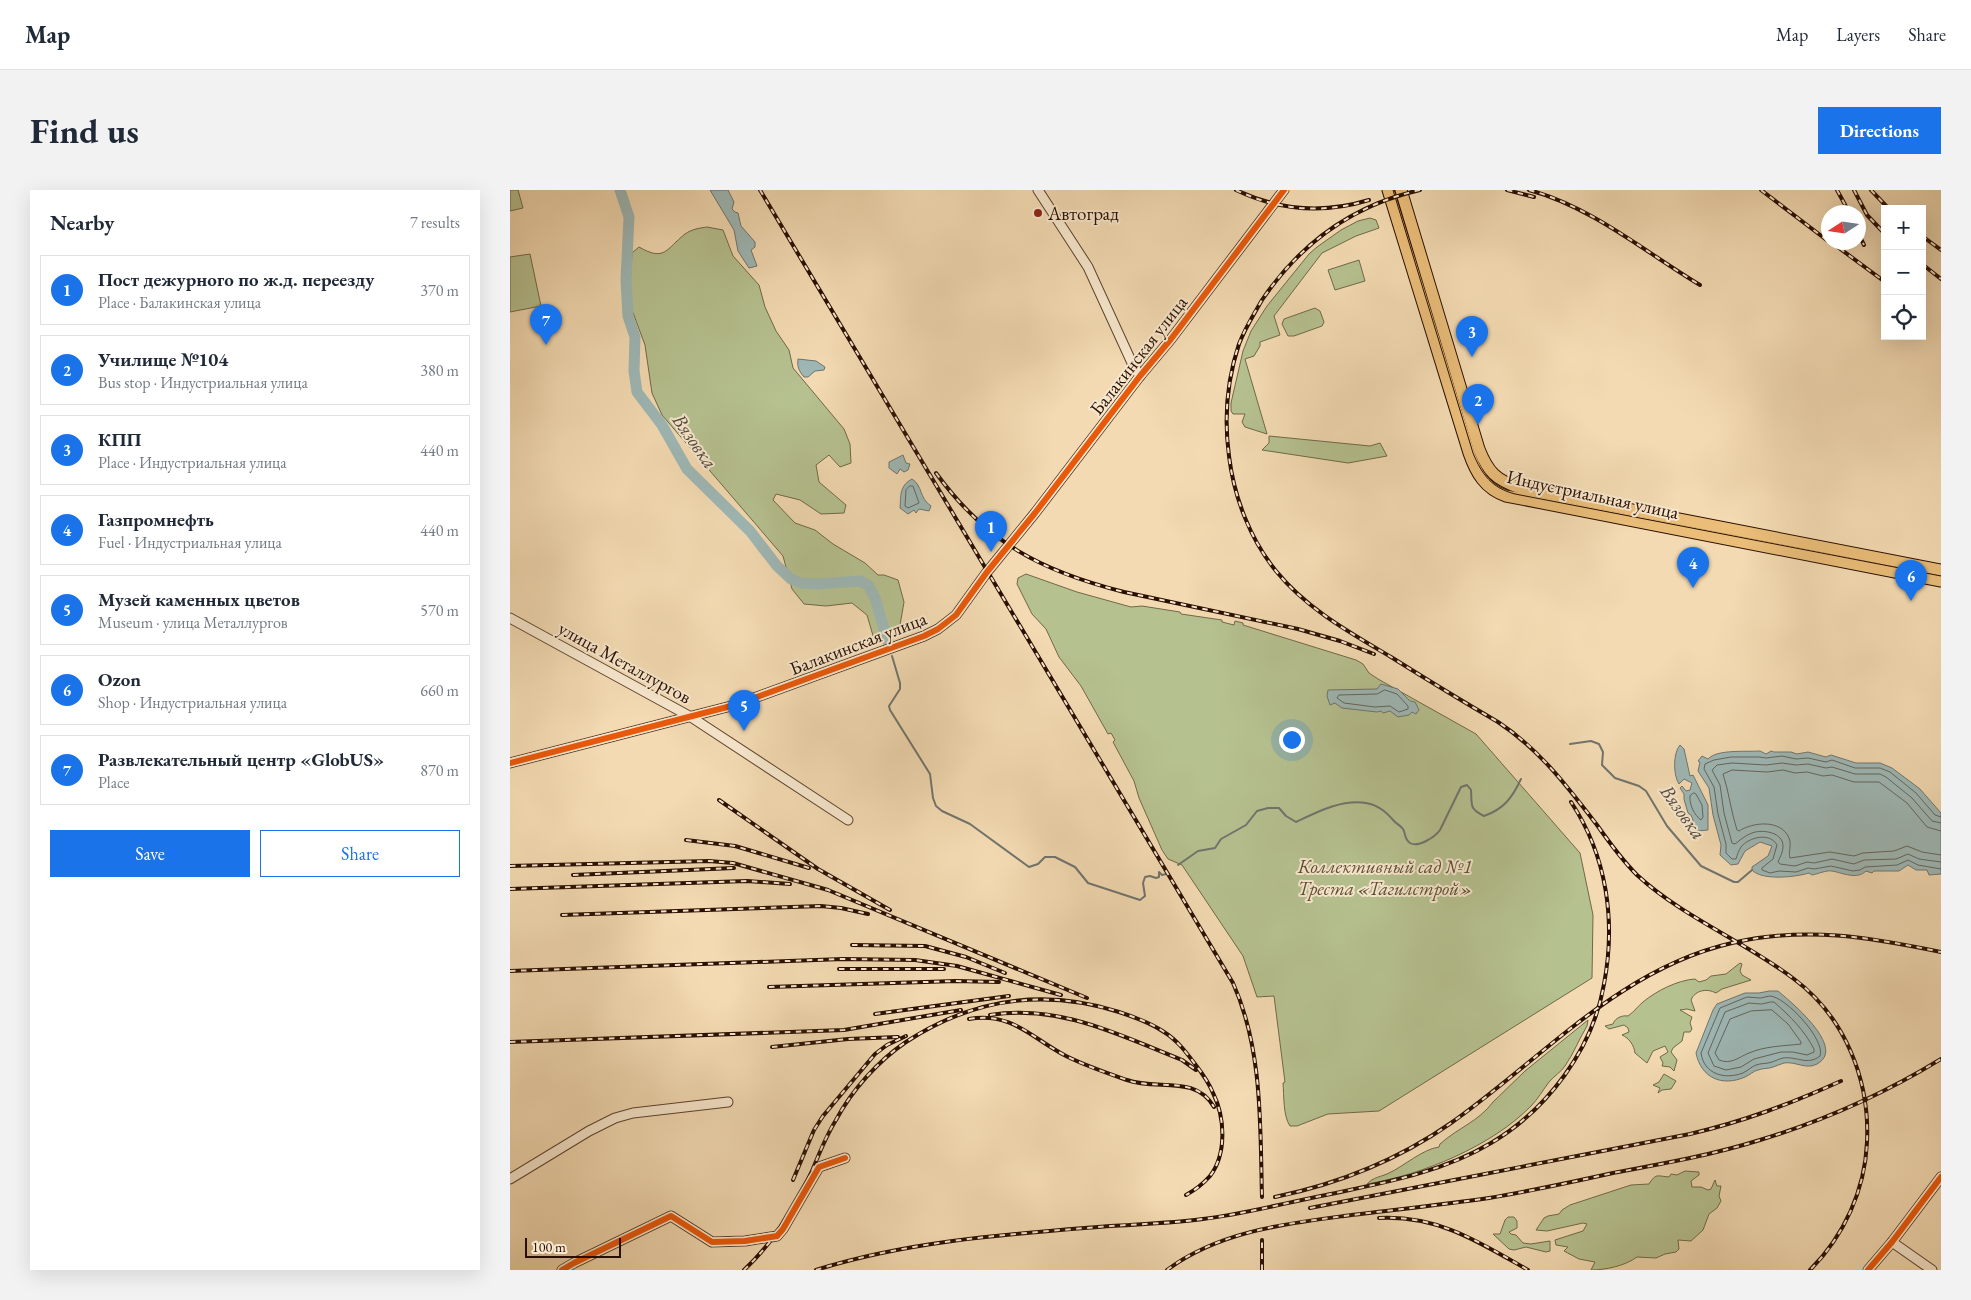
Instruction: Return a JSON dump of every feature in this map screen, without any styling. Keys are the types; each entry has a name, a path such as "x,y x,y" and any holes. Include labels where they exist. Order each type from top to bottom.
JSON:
{"main road":[{"name":"Индустриальная улица","path":"1388,190 1470,453 1479,475 1491,489 1506,496 1941,581"},
{"name":"Индустриальная улица","path":"1401,190 1479,448 1487,465 1499,479 1520,488 1941,570"}],"street":[{"path":"1038,190 1088,267 1132,363 1140,376"},
{"name":"Балакинская улица","path":"510,763 735,705 924,636 946,625 956,615 987,572 1036,513 1284,190"},
{"name":"улица Металлургов","path":"510,618 691,717 848,820"},
{"path":"510,1179 589,1131 615,1118 646,1112 728,1102"},
{"path":"562,1270 671,1216 712,1242 773,1238 780,1234 819,1167 845,1158"},
{"path":"1868,1270 1892,1242 1941,1177"},
{"path":"1892,1242 1932,1270"}],"green space":[{"path":"510,190 518,190 523,208 510,211"},
{"path":"1370,218 1376,220 1379,228 1356,236 1322,253 1274,316 1280,335 1260,342 1260,346 1254,356 1245,359 1267,434 1245,427 1242,422 1245,414 1233,414 1231,403 1243,351 1251,331 1267,306 1309,254 1341,230 1358,221"},
{"path":"707,227 723,230 733,256 759,285 765,307 776,331 789,350 793,368 844,429 850,444 851,463 840,467 829,455 816,465 819,482 846,505 844,513 821,514 800,500 776,494 773,500 795,523 815,530 833,544 865,563 878,575 898,580 904,602 900,625 874,639 867,615 852,603 826,606 804,604 792,589 783,556 662,415 652,393 645,345 629,302 632,253 639,247 654,253 665,252 688,232"},
{"path":"530,254 541,306 510,312 510,257"},
{"path":"1359,260 1365,281 1335,290 1328,270"},
{"path":"1315,308 1320,311 1324,322 1322,326 1294,336 1288,336 1282,324 1284,319"},
{"path":"1269,436 1370,446 1380,443 1387,456 1348,463 1262,450 1269,443"},
{"name":"Коллективный сад №1 Треста «Тагилстрой»","path":"1026,574 1077,592 1131,607 1142,606 1180,612 1181,614 1222,620 1222,622 1234,625 1235,621 1243,623 1243,625 1356,660 1363,664 1369,673 1378,679 1476,734 1580,853 1593,915 1592,978 1379,1111 1328,1114 1297,1126 1290,1126 1285,1111 1283,1083 1285,1082 1274,996 1257,997 1243,956 1182,865 1168,859 1162,850 1139,798 1134,781 1113,742 1115,740 1111,733 1108,734 1081,686 1059,657 1046,629 1032,614 1017,584 1018,578"},
{"path":"1740,963 1742,964 1740,971 1742,975 1751,980 1722,989 1716,993 1705,990 1698,992 1691,1000 1695,1011 1680,1010 1692,1017 1690,1023 1692,1029 1690,1032 1684,1032 1682,1041 1671,1052 1677,1060 1674,1071 1670,1067 1662,1066 1663,1063 1660,1057 1668,1052 1665,1046 1653,1051 1647,1063 1635,1053 1631,1042 1622,1035 1629,1032 1628,1028 1624,1025 1609,1029 1605,1026 1613,1024 1619,1017 1628,1016 1648,998 1661,990 1682,981 1695,979 1699,982 1711,976 1726,974"},
{"path":"1588,1020 1587,1026 1562,1070 1549,1082 1534,1103 1497,1134 1455,1157 1433,1166 1388,1180 1367,1184 1427,1151 1439,1147 1447,1138 1481,1115 1525,1071"},
{"path":"1664,1074 1676,1081 1671,1089 1662,1090 1658,1093 1660,1088 1653,1085 1659,1082"},
{"path":"1685,1171 1699,1172 1699,1175 1691,1181 1692,1187 1701,1187 1708,1190 1711,1189 1715,1180 1717,1186 1721,1186 1719,1196 1721,1201 1717,1208 1709,1214 1703,1230 1691,1241 1678,1240 1679,1249 1676,1252 1656,1258 1637,1257 1615,1267 1591,1270 1595,1262 1579,1259 1564,1251 1568,1247 1556,1245 1555,1240 1583,1231 1587,1224 1583,1223 1547,1231 1536,1230 1544,1218 1559,1214 1570,1205 1631,1185 1649,1184 1657,1176 1669,1177 1671,1174 1677,1175"},
{"path":"1508,1217 1514,1217 1517,1221 1517,1228 1509,1232 1511,1234 1516,1235 1523,1243 1531,1244 1550,1241 1550,1251 1546,1252 1526,1247 1514,1250 1509,1249 1493,1234 1500,1234"}],"water":[{"path":"710,190 728,190 734,202 732,209 738,213 741,226 755,242 755,247 751,250 757,266 749,268 738,251 734,230"},
{"path":"798,359 816,361 825,367 824,370 815,371 808,377 804,377 799,369"},
{"path":"903,455 906,463 910,464 908,470 904,472 900,469 897,474 889,468 889,462"},
{"path":"912,479 918,485 927,503 931,506 929,511 919,509 916,513 914,510 908,514 900,508 903,488"},
{"path":"1381,684 1398,689 1410,701 1415,702 1419,710 1416,714 1412,712 1409,715 1398,717 1390,711 1383,713 1381,711 1342,708 1335,703 1330,705 1327,696 1328,690 1377,689"},
{"path":"1680,745 1684,749 1690,776 1693,775 1708,805 1708,830 1697,831 1691,815 1688,813 1684,794 1680,788 1682,786 1686,791 1690,790 1692,783 1684,779 1679,784 1677,780 1675,758"},
{"path":"1760,751 1766,754 1771,751 1797,754 1808,752 1826,757 1831,755 1856,763 1880,763 1892,768 1920,789 1941,813 1941,874 1929,875 1927,870 1916,870 1908,865 1899,871 1874,871 1872,873 1866,871 1858,875 1830,871 1788,877 1763,876 1752,870 1752,867 1768,856 1772,846 1760,842 1745,851 1738,864 1731,865 1720,855 1721,845 1713,815 1709,788 1698,771 1700,762 1698,761 1702,756 1708,759 1725,752"},
{"path":"1778,991 1814,1026 1825,1047 1824,1057 1813,1066 1784,1063 1756,1071 1736,1080 1721,1080 1708,1074 1699,1062 1696,1053 1717,1004 1745,993"}],"waterway":[{"name":"Вязовка","path":"620,190 629,217 626,280 628,316 635,337 634,371 637,392 662,425 687,469 750,531 777,566 791,579 801,583 817,584 860,581 868,585 875,598 888,642"},
{"path":"892,656 900,689 889,706 890,710 930,774 933,798 936,806 942,811 970,824 1029,867 1038,864 1045,857 1055,857 1075,867 1088,883 1140,900 1145,896 1143,883 1145,877 1159,877 1159,872 1162,875 1166,874"},
{"name":"Вязовка","path":"1570,744 1591,741 1599,744 1603,752 1602,765 1615,778 1639,786 1646,791 1667,826 1701,866 1734,882 1738,882 1752,870"},
{"name":"Вязовка","path":"1178,865 1198,851 1215,848 1221,839 1246,825 1257,811 1268,808 1279,808 1286,816 1296,822 1339,805 1357,802 1371,804 1389,815 1401,827 1410,843 1422,843 1440,830 1461,787 1467,785 1471,790 1474,809 1484,816 1497,810 1507,802 1521,779"}],"tram line":[{"path":"1393,190 1473,453 1484,474 1494,484 1515,494 1941,576"}],"railway":[{"path":"760,190 1233,983 1243,1009 1255,1061 1260,1116 1262,1197"},
{"path":"1236,190 1269,202 1302,208 1335,207 1369,200"},
{"path":"1420,190 1372,206 1330,230 1293,261 1262,300 1239,344 1229,386 1227,414 1229,456 1239,502 1251,531 1267,559 1288,585 1301,597 1344,629 1498,722 1527,744 1575,796 1637,875 1674,904 1775,965 1812,994 1827,1012 1840,1031 1859,1073 1867,1119 1867,1142 1862,1177 1850,1211 1833,1242 1810,1270"},
{"path":"1507,190 1534,197"},
{"path":"1529,190 1575,207 1618,232 1700,285"},
{"path":"1761,190 1821,236"},
{"path":"1837,190 1845,205"},
{"path":"1854,190 1867,215 1881,230"},
{"path":"1871,190 1885,205"},
{"path":"1926,239 1941,250"},
{"path":"1842,250 1881,279"},
{"path":"1926,267 1941,279"},
{"path":"936,473 975,518 996,536 1041,564 1094,584 1298,629 1340,641 1374,654"},
{"path":"719,800 818,869 890,910"},
{"path":"816,1270 889,1252 962,1240 1037,1232 1180,1222 1234,1214 1411,1176 1452,1162 1491,1143 1531,1113 1564,1076 1590,1032 1604,984 1609,937 1606,890 1593,844 1571,802"},
{"path":"686,840 735,846 809,868"},
{"path":"510,866 709,861 733,863 828,890 1087,998"},
{"path":"573,875 734,868"},
{"path":"510,889 747,881 790,884"},
{"path":"562,915 821,906 868,914"},
{"path":"1275,1197 1344,1178 1389,1159 1431,1136 1485,1098 1583,1019 1617,995 1653,973 1691,956 1732,943 1759,938 1811,934 1862,938 1941,952"},
{"path":"852,945 925,946 966,957 1005,973"},
{"path":"510,971 843,959 915,960 957,966 1061,995"},
{"path":"839,969 944,969"},
{"path":"769,987 956,981 999,982"},
{"path":"875,1014 1009,996"},
{"path":"744,1270 765,1248 783,1224 805,1185 832,1126 842,1109 876,1067 906,1042 931,1027 983,1007 1009,1002 1063,1001 1119,1012 1159,1029 1181,1046 1211,1089 1217,1103 1222,1124 1222,1146 1216,1167 1205,1182 1186,1195"},
{"path":"510,1042 844,1030 961,1010"},
{"path":"990,1015 1041,1014 1089,1024 1182,1060 1196,1070"},
{"path":"969,1019 998,1019 1010,1023 1066,1056 1127,1080 1139,1083 1175,1085 1197,1090 1214,1107"},
{"path":"793,1180 814,1130 823,1116 875,1054 887,1045 906,1036"},
{"path":"772,1047 848,1039 898,1037"},
{"path":"1167,1270 1187,1257 1229,1238 1275,1227 1321,1219 1489,1198 1724,1150 1784,1132 1853,1106 1898,1084 1941,1059"},
{"path":"1310,1208 1690,1134 1767,1111 1841,1081"},
{"path":"1379,1218 1400,1218 1420,1221 1457,1232 1528,1270"},
{"path":"1262,1240 1262,1270"}],"cycle path":[{"path":"510,763 735,705 924,636 938,629 956,615 987,572 1171,339 1284,190"},
{"path":"562,1270 671,1216 712,1242 745,1241 777,1236 819,1167 845,1158"},
{"path":"1868,1270 1892,1242 1941,1177"}],"place":[{"name":"Автоград","path":"1038,213"},
{"name":"Развлекательный центр «GlobUS»","path":"546,345"},
{"name":"КПП","path":"1472,357"},
{"name":"Училище №104","path":"1478,425"},
{"name":"Пост дежурного по ж.д. переезду","path":"991,552"},
{"name":"Газпромнефть","path":"1693,588"},
{"name":"Ozon","path":"1911,601"},
{"name":"Музей каменных цветов","path":"744,731"}]}
